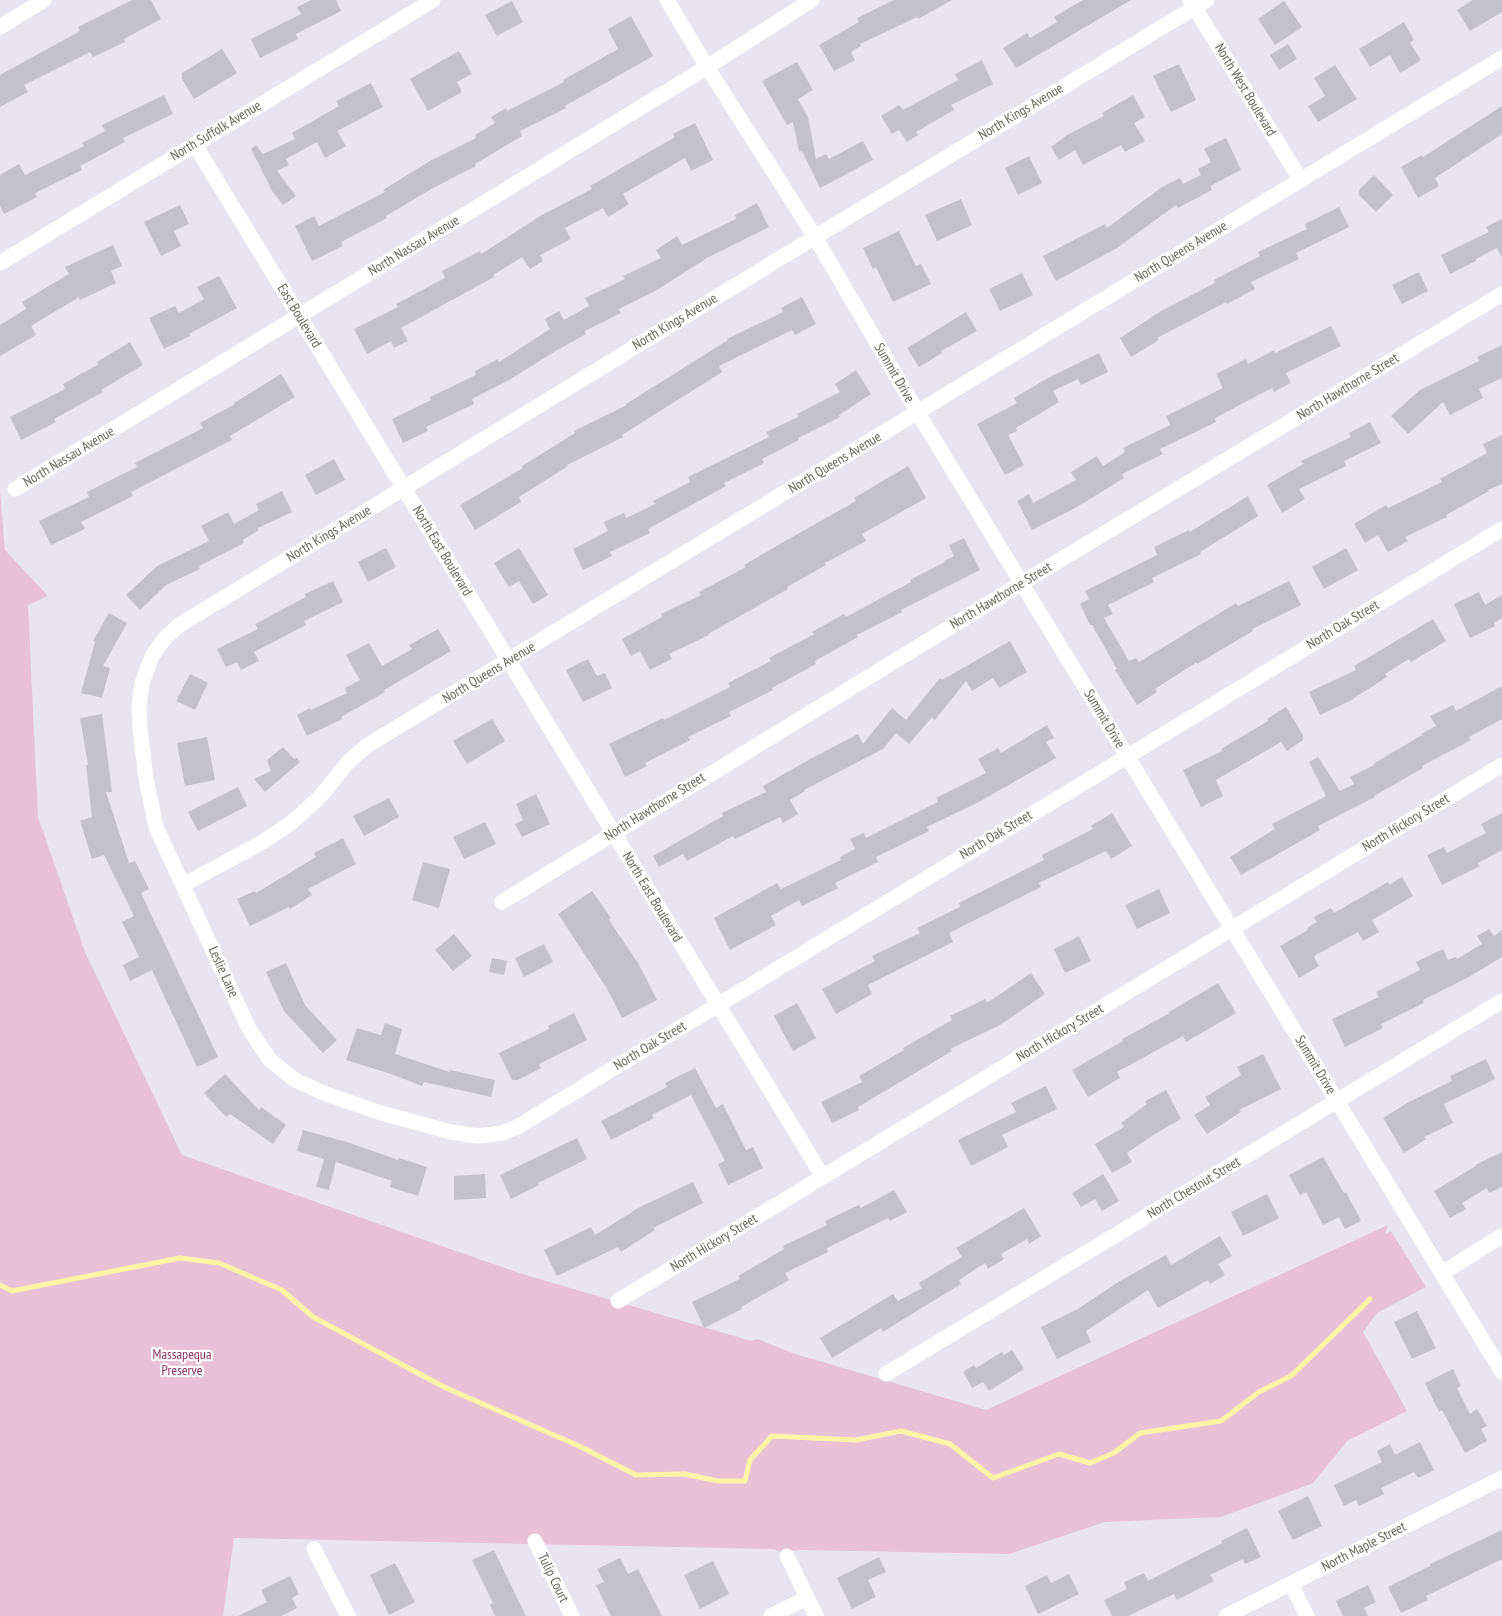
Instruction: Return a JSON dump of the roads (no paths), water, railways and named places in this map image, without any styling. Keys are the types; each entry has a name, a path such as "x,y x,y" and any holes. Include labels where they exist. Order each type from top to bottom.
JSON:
{"street":[{"path":"0,27 44,0"},
{"name":"North Suffolk Avenue","path":"0,263 433,0"},
{"name":"Summit Drive","path":"667,0 707,67 815,236 918,413 1502,1372"},
{"name":"North Nassau Avenue","path":"15,489 707,67 812,0"},
{"name":"North West Boulevard","path":"1197,2 1300,180"},
{"name":"North Kings Avenue","path":"152,656 165,638 178,626 1197,2"},
{"name":"North Queens Avenue","path":"184,885 261,843 291,823 318,799 350,760 368,745 1502,58"},
{"name":"East Boulevard","path":"195,145 404,488"},
{"name":"North Hawthorne Street","path":"502,902 1022,583 1502,294"},
{"name":"North East Boulevard","path":"404,488 823,1177"},
{"name":"North Oak Street","path":"488,1135 502,1133 517,1127 1502,529"},
{"name":"Leslie Lane","path":"152,656 142,682 139,707 146,779 156,827 249,1030 270,1060 295,1080 326,1094 382,1113 451,1132 478,1136 488,1135"},
{"name":"North Hickory Street","path":"618,1301 1502,765"},
{"name":"North Chestnut Street","path":"886,1374 1502,1001"},
{"path":"1442,1272 1502,1236"},
{"name":"North Maple Street","path":"1226,1616 1502,1478"},
{"name":"Tulip Court","path":"535,1541 572,1616"},
{"path":"314,1549 348,1616"},
{"path":"786,1556 816,1616"},
{"path":"1291,1584 1307,1616"},
{"path":"771,1616 807,1598"}],"waterway":[{"path":"0,1285 12,1291 180,1258 219,1263 282,1290 313,1317 444,1387 579,1446 636,1475 684,1474 718,1481 745,1481 750,1460 772,1436 856,1440 901,1431 950,1444 993,1478 1059,1454 1090,1463 1114,1453 1140,1433 1221,1421 1259,1392 1291,1376 1370,1299"}],"park label":[{"name":"Massapequa Preserve","path":"182,1364"}]}
